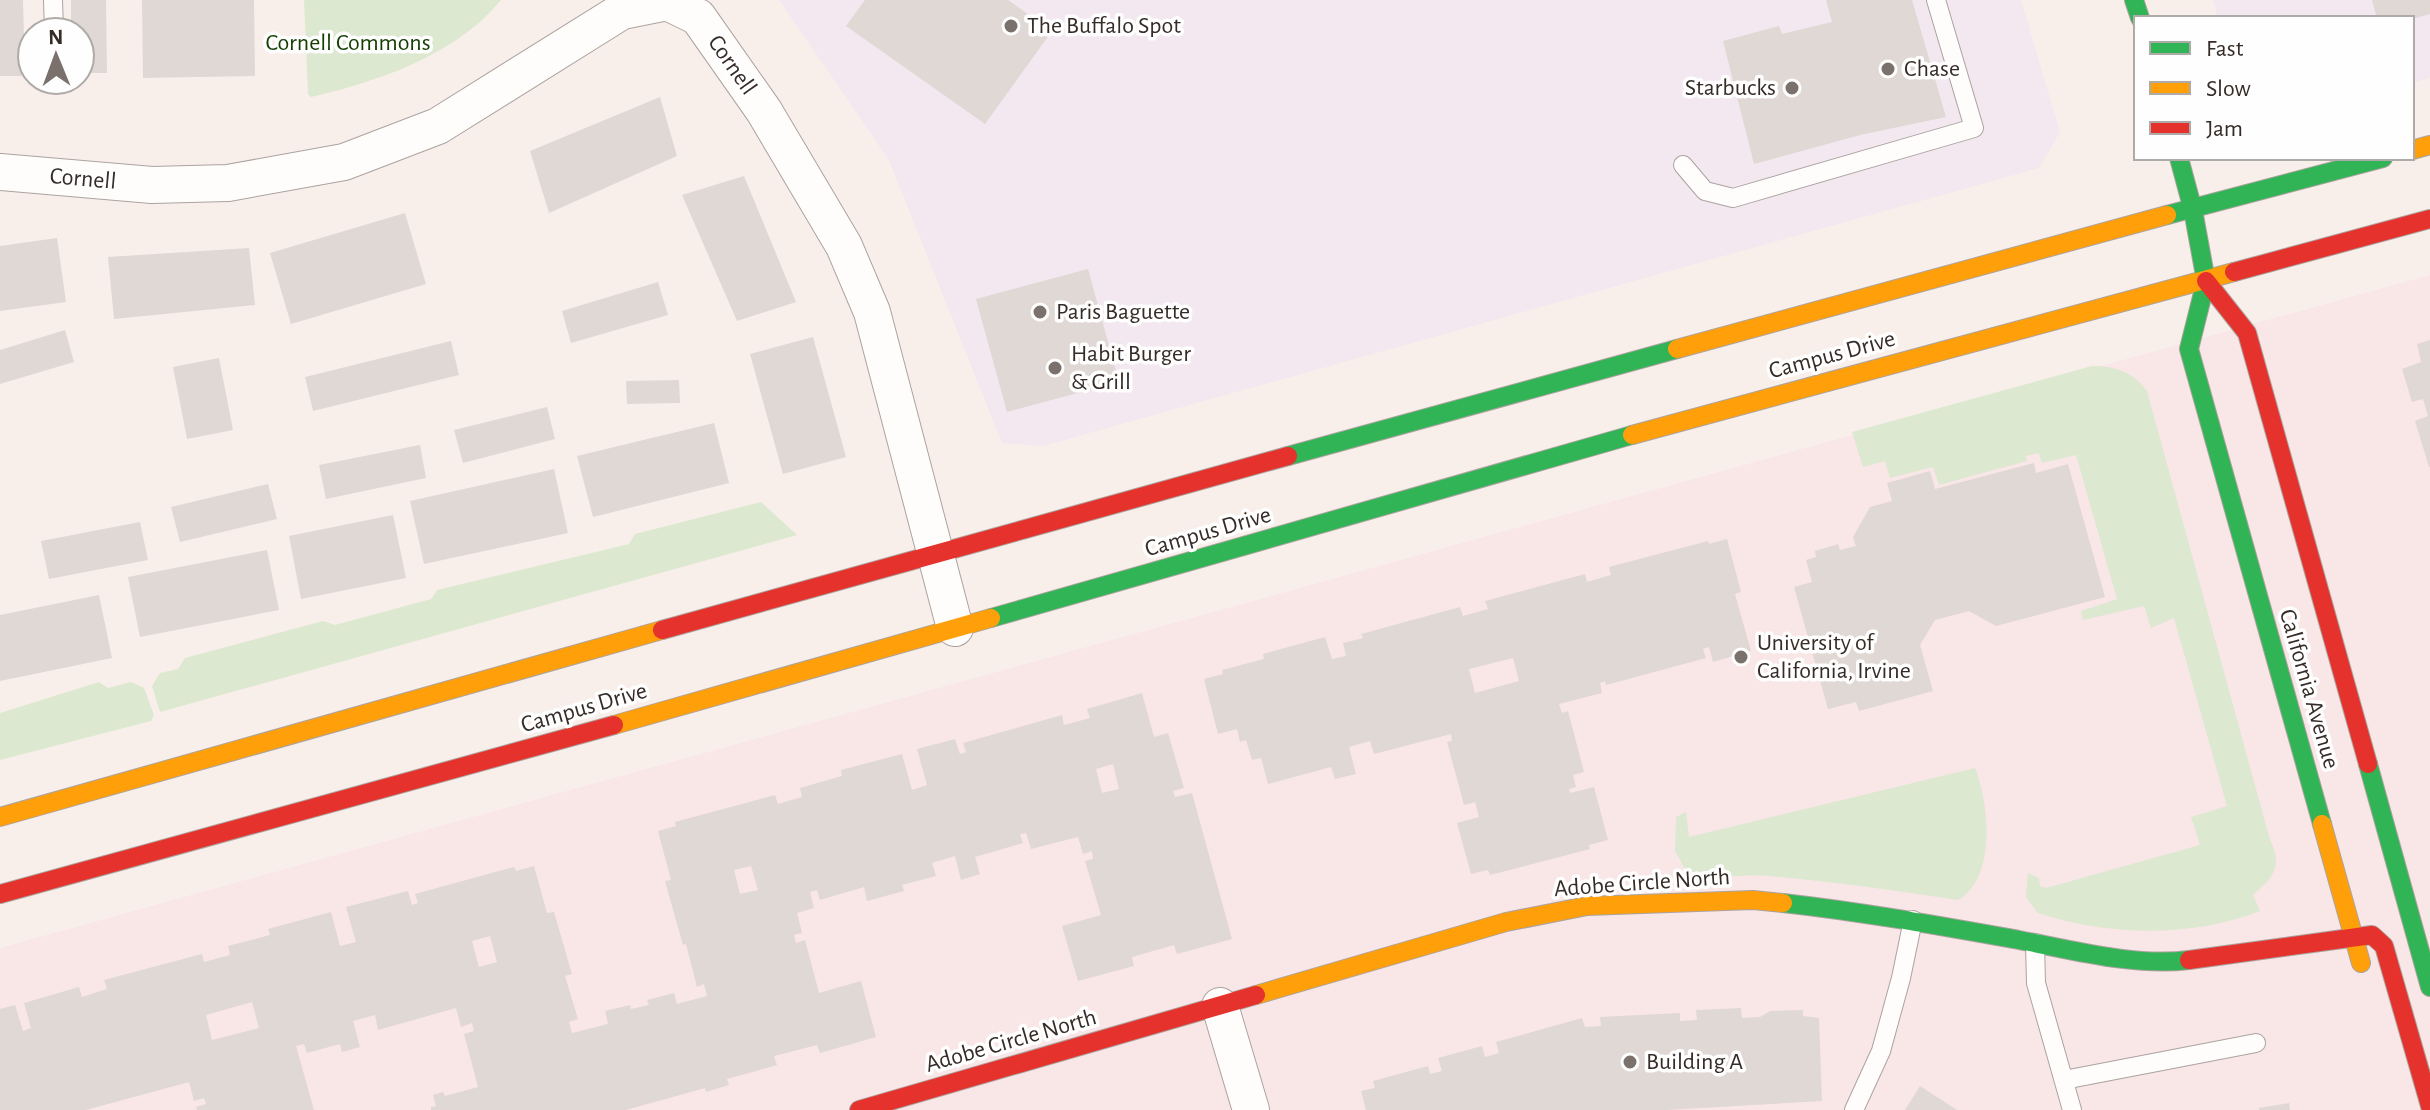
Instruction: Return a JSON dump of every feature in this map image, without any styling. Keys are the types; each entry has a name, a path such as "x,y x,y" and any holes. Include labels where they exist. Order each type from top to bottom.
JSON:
{"main road":[{"name":"California Avenue","path":"2180,160 2193,210 2206,281 2189,349 2365,979"},
{"name":"Campus Drive","path":"0,817 935,553 2084,237 2376,160"},
{"name":"Campus Drive","path":"0,894 1750,402 2430,219"},
{"name":"California Avenue","path":"2206,281 2247,333 2430,987"},
{"name":"Adobe Circle North","path":"859,1110 1506,922 1587,906 1753,900 1867,912 2104,956 2175,962 2353,936"},
{"path":"2353,936 2372,935 2384,946 2430,1106"}],"street":[{"name":"Cornell","path":"0,172 152,185 228,183 344,162 438,126 622,11 668,1 698,17 764,111 844,246 872,312 955,628"},
{"path":"1220,1006 1251,1110"}],"lane":[{"path":"1683,165 1705,191 1733,198 1974,128 1936,0"},
{"path":"1854,1110 1881,1051 1913,920"},
{"path":"2035,943 2036,983 2072,1110"},
{"path":"2064,1080 2256,1043"}],"shaded area":[{"path":"779,0 2021,0 2060,132 2039,168 1043,446 1002,443 889,160"},
{"path":"2213,0 2430,0 2430,78 2414,82 2414,16 2217,16"},
{"name":"University of California, Irvine","path":"2430,275 2430,1110 0,1110 0,948"}],"green space":[{"name":"Cornell Commons","path":"304,0 501,0 457,39 418,62 354,86 311,97 308,94"},
{"path":"2092,366 2123,371 2147,391 2274,849 2276,864 2271,877 2253,895 2260,911 2234,920 2178,930 2121,930 2065,921 2038,913 2026,897 2028,873 2039,878 2040,886 2046,888 2200,845 2191,817 2227,806 2174,618 2151,628 2144,606 2083,620 2081,611 2117,599 2076,455 2042,463 2039,453 2026,456 2027,461 1939,485 1933,467 1890,478 1885,461 1863,467 1852,432"},
{"path":"761,502 797,535 160,712 152,686 160,673 178,669 185,658 323,621 335,625 431,599 437,590 629,544 635,534"},
{"path":"99,682 108,688 131,682 144,688 154,715 151,721 0,760 0,713"},
{"path":"1975,768 1986,819 1984,858 1971,889 1958,900 1770,876 1705,875 1685,869 1675,851 1676,817 1686,812 1689,837"}],"building":[{"path":"0,0 23,0 23,16 16,16 16,76 0,76"},
{"path":"71,0 106,0 107,73 96,73 96,16 71,16"},
{"path":"142,0 254,0 255,76 143,78"},
{"path":"865,0 1008,0 1052,31 985,124 846,26"},
{"path":"1826,0 1912,0 1946,117 1860,135 1754,164 1723,41 1779,26 1782,34 1832,22"},
{"path":"2372,0 2430,0 2430,14 2414,18 2414,16 2376,16"},
{"path":"660,97 677,156 549,213 530,151"},
{"path":"744,176 796,302 737,321 682,195"},
{"path":"405,213 426,284 291,324 270,253"},
{"path":"57,238 66,302 0,311 0,246"},
{"path":"249,248 255,305 114,319 108,257"},
{"path":"1088,269 1119,382 1007,412 976,299"},
{"path":"658,282 668,315 571,343 562,311"},
{"path":"65,330 74,362 0,384 0,350"},
{"path":"813,337 846,457 783,474 750,354"},
{"path":"2430,340 2429,467 2415,421 2428,416 2423,399 2412,402 2402,369 2421,362 2417,344"},
{"path":"451,341 459,375 313,411 305,377"},
{"path":"219,358 233,430 187,439 173,367"},
{"path":"679,380 680,403 627,404 626,381"},
{"path":"547,407 555,439 463,463 454,430"},
{"path":"714,423 729,483 593,517 577,456"},
{"path":"420,445 426,478 326,499 319,465"},
{"path":"2034,463 2036,473 2068,464 2105,597 1996,626 1969,611 1935,620 1920,645 1933,691 1859,711 1856,702 1828,709 1794,587 1812,582 1806,560 1816,557 1815,551 1838,544 1840,550 1856,546 1853,537 1870,507 1892,501 1887,483 1930,471 1935,489"},
{"path":"554,469 568,533 424,564 410,501"},
{"path":"268,484 277,519 180,542 171,507"},
{"path":"393,515 406,578 301,599 289,536"},
{"path":"140,522 148,560 49,579 41,541"},
{"path":"1727,539 1741,592 1735,594 1751,651 1713,662 1709,647 1703,649 1706,658 1606,685 1605,681 1600,683 1602,693 1559,704 1562,713 1568,711 1584,772 1573,775 1576,787 1569,789 1570,793 1594,787 1608,840 1589,845 1590,849 1490,875 1488,870 1471,874 1457,823 1479,817 1475,802 1464,805 1447,742 1452,741 1451,734 1374,754 1370,741 1349,747 1356,774 1335,779 1331,767 1268,784 1261,758 1252,760 1246,740 1240,742 1237,729 1218,734 1204,679 1223,674 1222,670 1264,659 1263,654 1325,637 1332,659 1346,656 1343,643 1363,638 1361,634 1460,607 1463,616 1488,609 1485,601 1585,574 1587,582 1611,575 1609,567 1708,541 1709,544","holes":["1513,658 1519,681 1475,693 1469,669"]},
{"path":"267,550 279,610 140,637 128,577"},
{"path":"99,595 112,658 0,681 0,615"},
{"path":"1142,693 1154,737 1168,733 1184,788 1173,791 1175,797 1192,793 1232,939 1177,954 1174,945 1132,957 1134,966 1078,981 1062,926 1101,915 1085,861 1093,859 1092,851 1083,854 1078,837 1031,849 1026,833 1020,834 1023,843 975,857 980,874 961,880 955,856 932,863 936,876 902,885 904,891 867,901 864,887 820,900 817,890 810,892 814,908 797,913 802,933 794,935 796,943 805,940 819,993 861,981 876,1037 820,1053 817,1045 774,1056 777,1065 727,1079 729,1085 706,1092 705,1088 626,1110 431,1110 436,1106 433,1095 443,1092 445,1096 478,1087 464,1034 474,1031 472,1023 461,1027 456,1008 378,1030 375,1015 353,1021 360,1047 342,1052 340,1044 307,1053 304,1044 296,1046 314,1110 197,1110 196,1107 206,1104 204,1098 194,1101 189,1082 86,1110 0,1110 0,1009 15,1005 23,1031 31,1028 24,1003 79,987 82,997 107,989 104,980 202,954 204,962 230,955 228,946 270,935 268,929 331,912 340,946 356,942 346,907 408,891 412,905 418,903 415,894 514,867 516,871 534,866 547,913 554,912 572,974 565,976 578,1019 569,1022 572,1033 608,1024 605,1011 630,1005 631,1009 649,1005 647,1000 674,993 677,1004 707,996 704,984 697,987 686,944 683,945 665,881 671,880 658,831 676,826 675,822 775,795 778,804 802,797 800,788 842,776 841,770 902,754 912,790 927,785 917,749 955,739 960,754 966,752 963,743 1062,715 1064,725 1090,718 1087,709","holes":["1113,764 1119,789 1102,793 1096,769","751,866 758,890 740,894 734,870","490,936 497,962 479,967 472,941","252,1002 259,1028 212,1040 206,1015"]},
{"name":"Building A","path":"1741,1008 1742,1018 1760,1017 1770,1011 1803,1010 1803,1016 1819,1018 1822,1101 1667,1110 1366,1110 1361,1091 1375,1088 1373,1081 1428,1066 1430,1074 1442,1071 1438,1058 1482,1046 1485,1057 1499,1053 1496,1042 1582,1018 1585,1027 1601,1026 1600,1017 1680,1013 1680,1021 1697,1020 1696,1010"},
{"path":"1920,1086 1957,1110 1905,1110"},
{"path":"2289,1103 2290,1110 2259,1110 2259,1108"}],"traffic: fast":[{"path":"2134,0 2139,16"},
{"path":"2180,160 2193,210 2206,281 2189,349 2322,824"},
{"path":"2167,215 2375,160"},
{"path":"1288,456 1677,349"},
{"path":"991,618 1632,435"},
{"path":"2368,764 2430,987"},
{"path":"1783,903 1901,920 2104,956 2169,962 2189,960"}],"traffic: slow":[{"path":"2414,149 2430,145"},
{"path":"1677,349 2167,215"},
{"path":"1632,435 2234,272"},
{"path":"614,725 991,618"},
{"path":"0,817 662,630"},
{"path":"2322,824 2361,963"},
{"path":"1256,995 1506,922 1587,906 1753,900 1783,903"}],"traffic: jam":[{"path":"2234,272 2430,219"},
{"path":"2206,281 2247,333 2368,764"},
{"path":"662,630 1288,456"},
{"path":"0,894 614,725"},
{"path":"2189,960 2372,935 2384,946 2430,1106"},
{"path":"859,1110 1256,995"}],"place":[{"name":"The Buffalo Spot","path":"1011,26"},
{"name":"Chase","path":"1888,69"},
{"name":"Starbucks","path":"1792,88"},
{"name":"Paris Baguette","path":"1040,312"},
{"name":"Habit Burger & Grill","path":"1055,368"},
{"name":"University of California, Irvine","path":"1741,657"},
{"name":"Building A","path":"1630,1062"}]}
